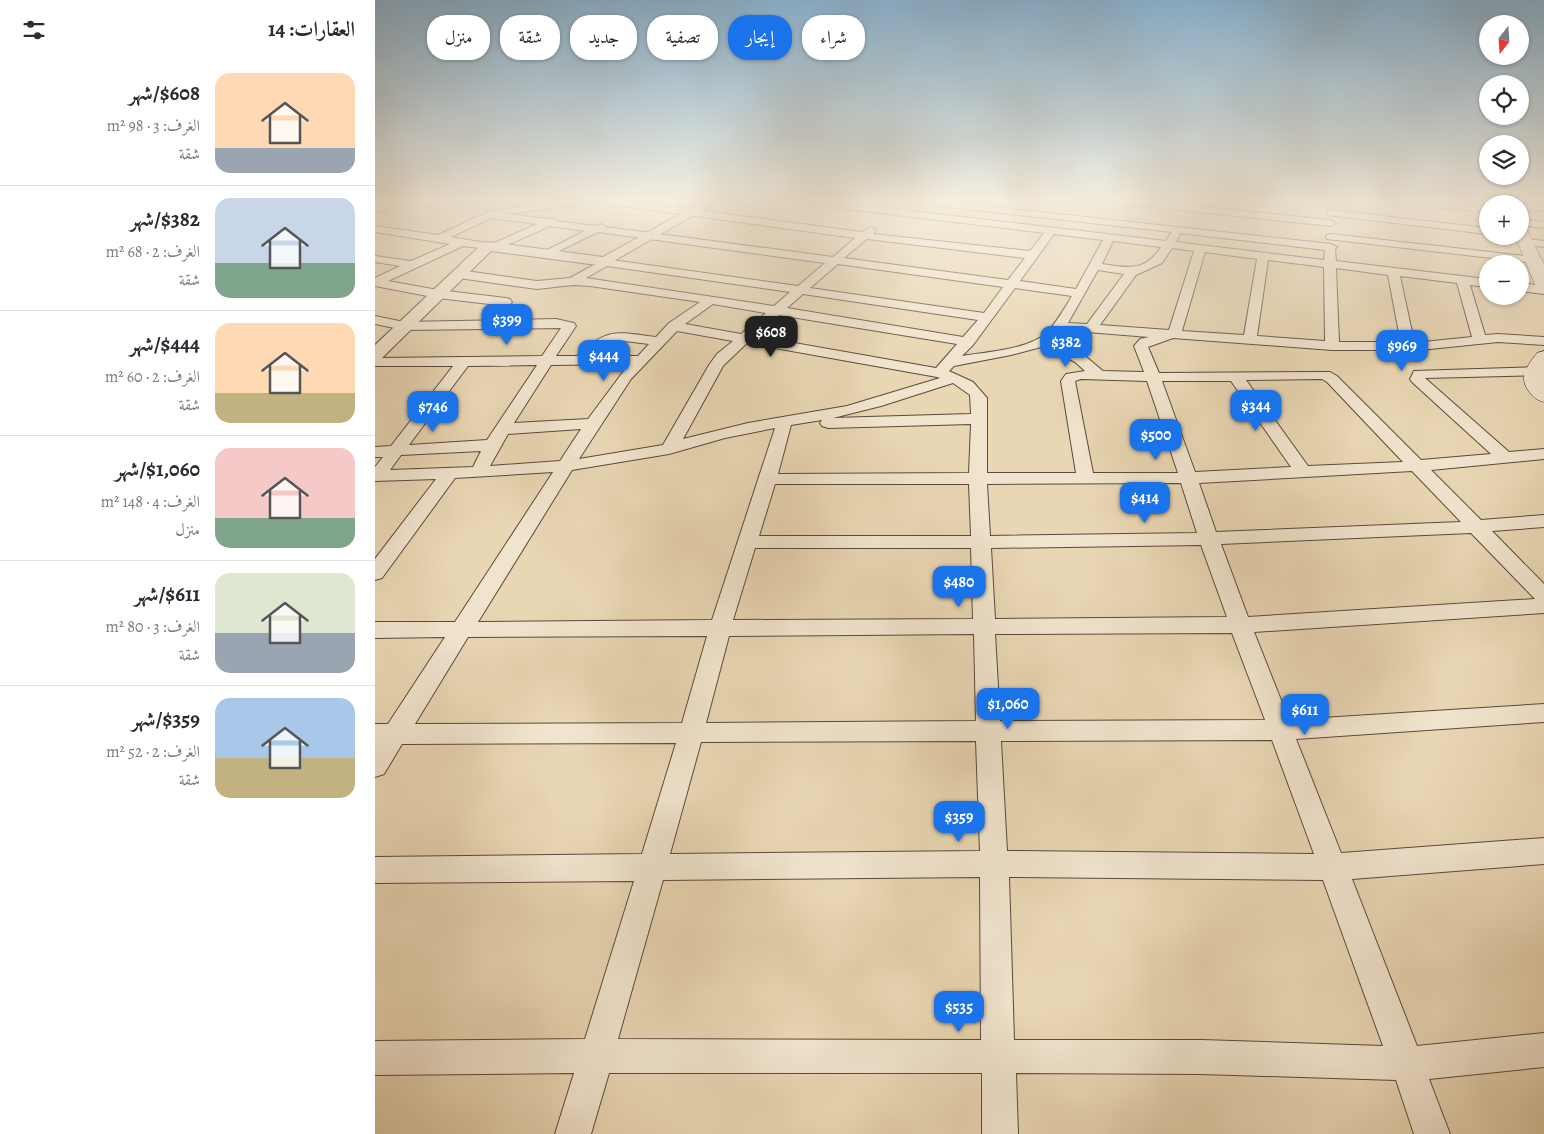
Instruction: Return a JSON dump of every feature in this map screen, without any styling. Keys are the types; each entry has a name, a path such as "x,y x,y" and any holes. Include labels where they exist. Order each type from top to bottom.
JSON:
{"main road":[{"path":"1538,263 1544,289"},
{"path":"1541,367 1533,380 1535,388 1544,396"}],"street":[{"path":"375,282 439,253"},
{"path":"375,355 459,274 485,253"},
{"path":"539,253 987,318"},
{"path":"573,281 621,253"},
{"path":"774,253 1013,284 1116,293"},
{"path":"669,449 715,365 742,339 846,253"},
{"path":"948,371 1033,255 1015,253"},
{"path":"376,476 479,472 568,465 669,449 735,430 850,410 994,354 1045,340 1058,326 1102,253"},
{"path":"1091,328 1132,272 1158,261 1164,253"},
{"path":"1174,334 1199,253"},
{"path":"1244,253 1479,282"},
{"path":"1330,253 1332,346"},
{"path":"1439,253 1538,263"},
{"path":"1250,340 1263,255"},
{"path":"375,259 413,265"},
{"path":"1095,266 1132,272"},
{"path":"1393,271 1406,333 1420,346"},
{"path":"459,274 537,285 573,281 590,282 778,310 969,342"},
{"path":"1462,279 1480,341"},
{"path":"375,282 438,294 514,298"},
{"path":"469,324 537,285"},
{"path":"1529,288 1544,289"},
{"path":"375,766 385,734 461,628 568,465 593,423 639,360 674,326 711,300"},
{"path":"375,320 404,326 556,323 569,326 492,445 479,472"},
{"path":"674,326 742,339 948,371 977,392 979,398 978,478 1000,1057 1000,1134"},
{"path":"1058,326 1332,346 1420,346 1513,338 1544,341"},
{"path":"1174,334 1142,344 1187,478 1240,625 1282,730 1432,1134"},
{"path":"580,360 603,340 610,337 616,336 658,342"},
{"path":"1045,340 1081,359 1100,376"},
{"path":"375,362 639,360"},
{"path":"376,476 397,452 463,362"},
{"path":"1507,458 1417,379 1417,376 1419,374 1541,367"},
{"path":"1085,477 1068,381 1071,378 1081,375 1153,377 1320,374 1328,376 1544,596"},
{"path":"1235,376 1301,470"},
{"path":"793,421 864,423 978,419"},
{"path":"573,1134 653,868 747,542 769,479 793,421"},
{"path":"504,429 593,423"},
{"path":"375,452 492,445"},
{"path":"769,479 1187,478 1301,470 1416,466 1544,454"},
{"path":"375,573 450,473"},
{"path":"747,542 981,543 1209,540 1477,528 1544,521"},
{"path":"375,630 461,628 1240,625 1544,606"},
{"path":"385,734 1282,730 1544,713"},
{"path":"375,870 994,864 1332,867 1544,851"},
{"path":"375,1058 597,1056 1201,1057 1407,1064 1544,1050"}]}
